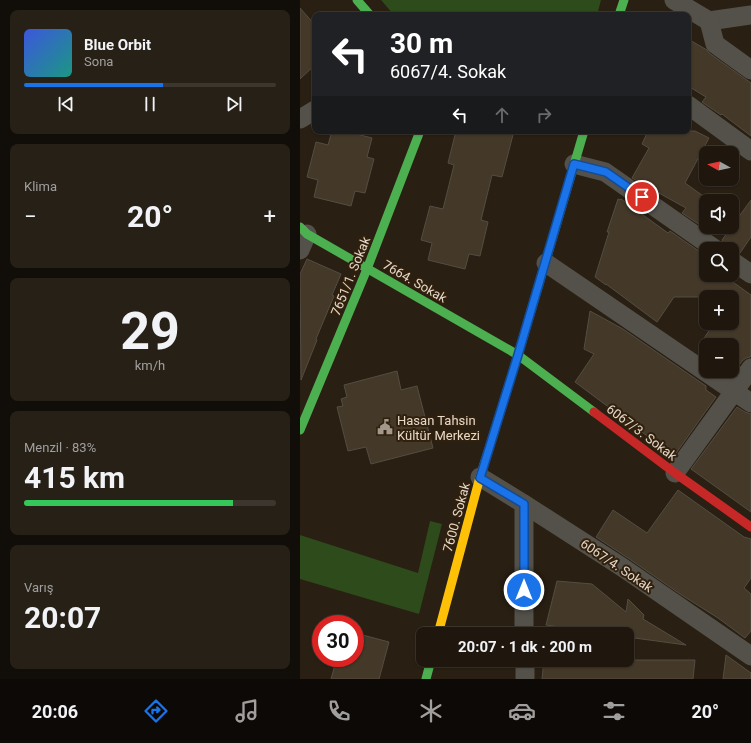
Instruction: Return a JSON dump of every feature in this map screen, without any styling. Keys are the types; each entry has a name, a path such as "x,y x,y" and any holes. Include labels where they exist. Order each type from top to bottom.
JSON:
{"street":[{"path":"357,0 367,12"},
{"path":"620,12 624,0"},
{"path":"674,0 709,21 751,16"},
{"path":"709,21 715,44 751,70"},
{"path":"691,106 751,151"},
{"path":"300,120 312,112"},
{"name":"7651/1. Sokak","path":"300,430 367,269 419,134"},
{"name":"7600. Sokak","path":"440,627 480,478 546,263 583,134"},
{"path":"574,164 606,172 705,242"},
{"name":"7664. Sokak","path":"302,237 367,269 518,355"},
{"path":"546,263 751,403"},
{"path":"739,266 751,274"},
{"name":"6067/3. Sokak","path":"518,355 675,473 751,527"},
{"path":"675,473 751,368"},
{"name":"6067/4. Sokak","path":"480,478 524,504 622,567 751,656"},
{"path":"524,504 524,627"},
{"path":"426,679 429,667"},
{"path":"525,667 525,679"}],"green space":[{"path":"381,0 601,0 598,12 391,12"},
{"path":"430,521 442,524 419,614 300,579 300,535 418,573"}],"building":[{"path":"300,8 312,22 312,68 300,79"},
{"path":"691,41 707,50 709,53 751,83 751,136 722,114 721,115 702,102 706,97 691,88"},
{"path":"691,131 695,131 709,138 705,146 699,146 699,157 685,183 700,194 699,194 699,224 682,213 686,208 632,178 649,148 642,144 647,134 691,134"},
{"path":"331,134 357,134 372,138 367,157 374,159 365,193 355,191 351,206 314,197 318,180 307,177 316,142 328,145"},
{"path":"455,134 513,134 502,177 492,175 481,220 488,222 480,256 469,254 465,269 428,260 432,243 421,240 430,206 443,209 454,165 448,163"},
{"path":"618,199 621,199 668,233 670,231 699,251 699,282 733,282 751,295 751,356 742,361 739,365 739,338 704,338 709,330 739,330 739,290 699,290 699,297 674,297 657,322 595,277 609,232 607,232"},
{"path":"751,200 751,237 740,253 739,242 724,242 722,240 726,234 739,234 739,217"},
{"path":"307,259 341,274 332,295 334,296 301,380 300,274"},
{"path":"590,311 623,329 706,386 706,390 716,397 674,456 575,382 594,354 584,349"},
{"name":"Hasan Tahsin Kültür Merkezi","path":"397,371 401,390 417,386 433,448 371,464 366,447 348,451 337,407 343,406 341,399 347,397 344,385"},
{"path":"737,407 751,414 751,512 691,469"},
{"path":"678,490 744,537 751,539 751,578 744,588 751,594 751,631 745,638 718,618 596,537 613,510 647,533"},
{"path":"557,581 592,584 626,612 628,599 644,615 643,619 686,645 634,638 634,627 560,627 546,625"},
{"path":"364,635 389,642 379,679 331,679 334,667 364,667"},
{"path":"726,655 751,673 751,679 723,679"},
{"path":"634,660 695,660 693,679 542,679 543,667 634,667"}],"traffic: fast":[{"path":"357,0 367,12"},
{"path":"620,12 624,0"},
{"path":"300,430 367,269 419,134"},
{"path":"488,452 583,134"},
{"path":"300,227 307,234 518,355 594,412"},
{"path":"426,679 429,667"}],"traffic: slow":[{"path":"440,627 488,452"}],"traffic: jam":[{"path":"594,412 675,473 751,527"}],"place":[{"name":"Hasan Tahsin Kültür Merkezi","path":"385,427"}],"route":[{"path":"524,590 524,504 480,478 574,164 606,172 642,197"}]}
